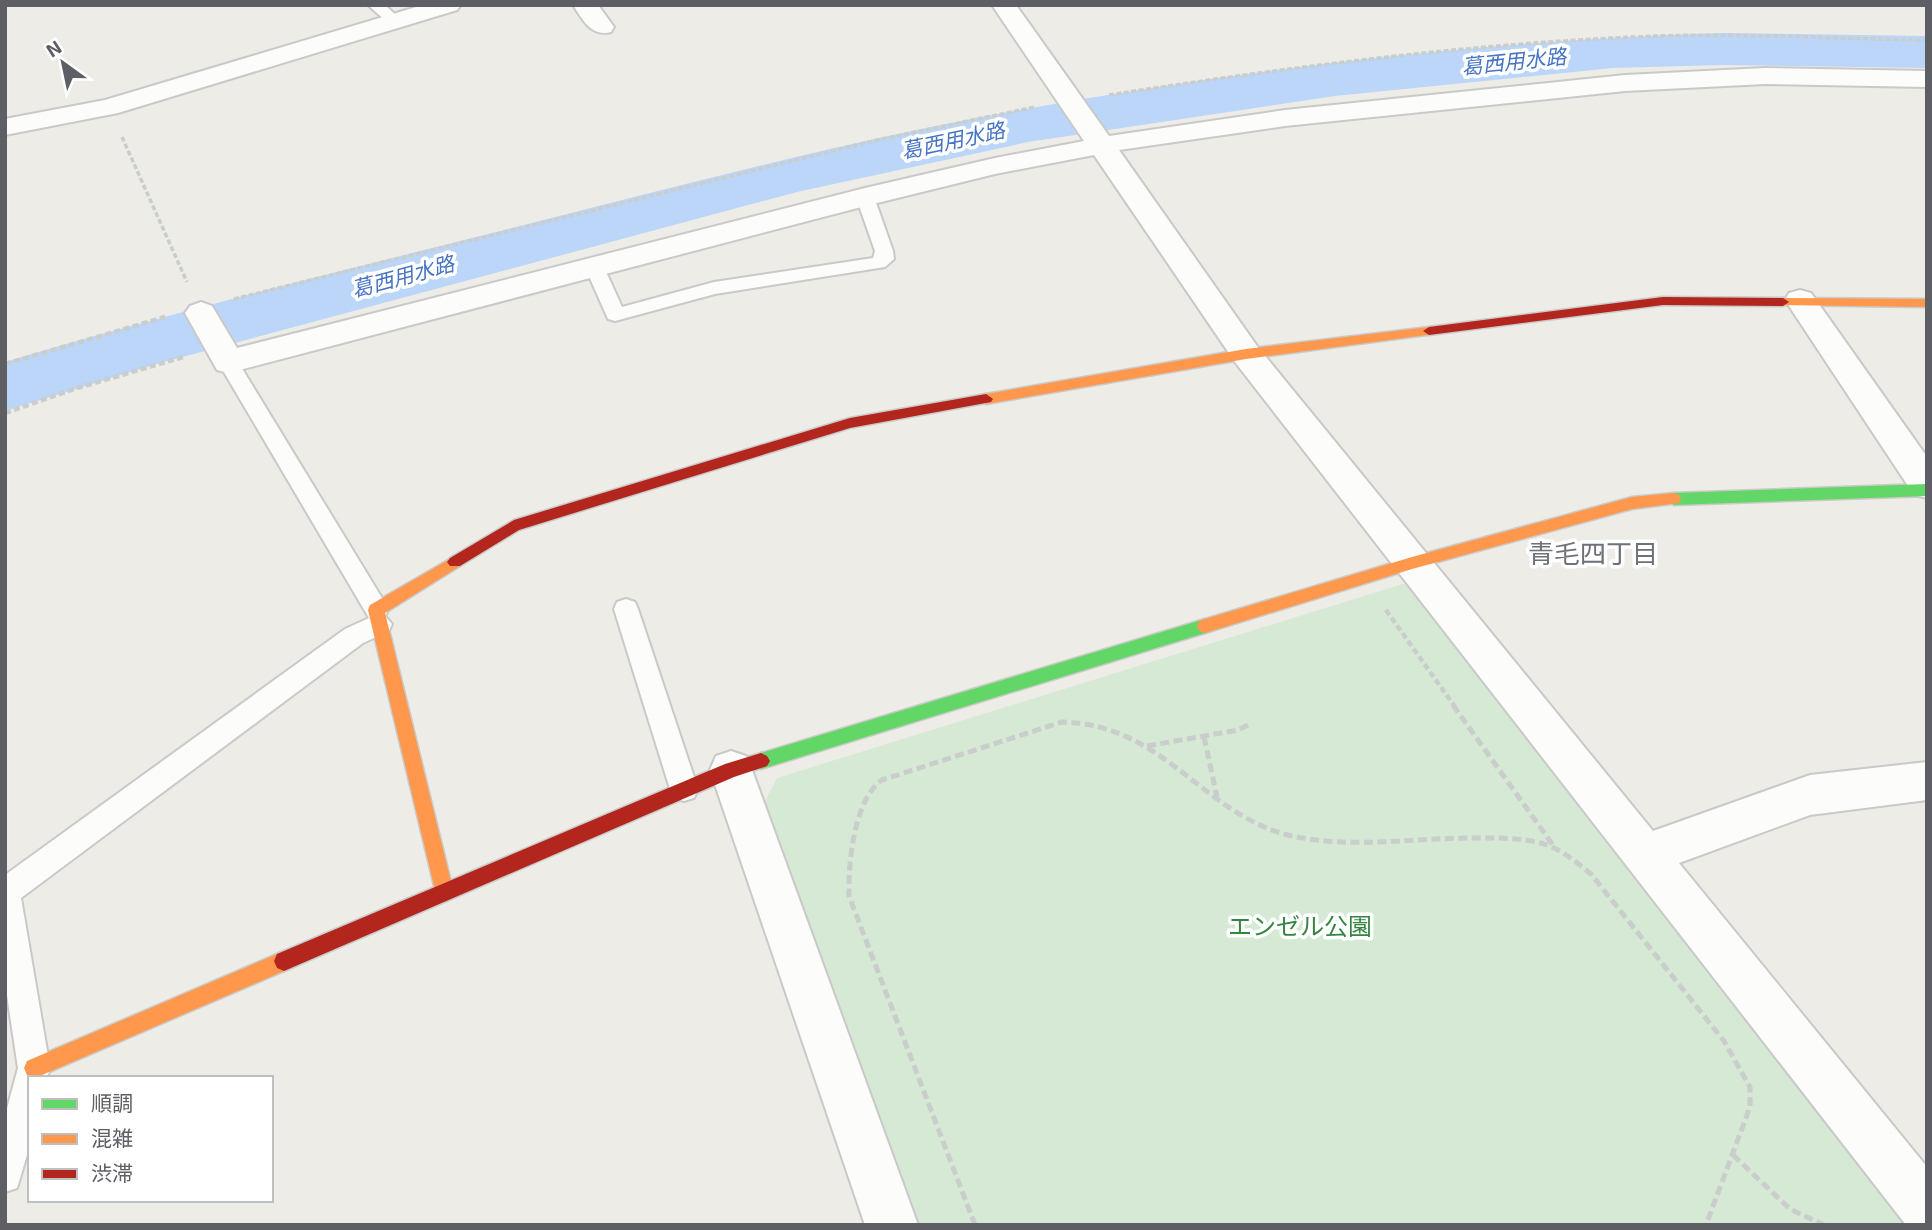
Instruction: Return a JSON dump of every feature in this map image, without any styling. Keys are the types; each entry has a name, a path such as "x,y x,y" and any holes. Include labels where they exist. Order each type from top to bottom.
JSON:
{"street":[{"path":"5,127 109,107 384,13 449,5"},
{"path":"584,5 602,27"},
{"path":"1004,5 1246,354 1927,1209"},
{"path":"201,337 595,267 983,169 1088,125 1285,118 1625,83 1778,76 1927,79"},
{"path":"1800,300 1927,488"},
{"path":"444,891 378,617 514,526 850,423 1246,354 1663,301 1927,303"},
{"path":"34,1076 444,891 731,769 1412,563 1632,503 1693,497 1927,488"},
{"path":"731,769 892,1225"},
{"path":"1645,855 1810,795 1927,781"}],"lane":[{"path":"595,267 612,309 615,314 622,314 733,285 867,266 884,259 884,251 865,197"},
{"path":"32,1076 6,892 378,617 201,337"},
{"path":"625,609 684,789"},
{"path":"5,1176 28,1092"}],"path":[{"path":"1099,96 1267,71 1560,41 1660,36 1927,40"},
{"path":"230,300 877,140 1046,104"},
{"path":"109,107 201,337"},
{"path":"5,364 201,337"},
{"path":"5,413 74,389 201,337"},
{"path":"1385,608 1556,849 1591,874 1724,1041 1750,1087 1750,1107 1706,1225"},
{"path":"975,1225 849,896 847,877 852,846 870,792 877,783 889,776 1062,722 1094,723 1147,746 1239,814 1268,829 1297,836 1346,840 1508,838 1556,849"},
{"path":"1147,746 1238,730 1252,723"},
{"path":"1204,737 1217,797"},
{"path":"1733,1155 1790,1209 1824,1225"}],"green space":[{"name":"エンゼル公園","path":"1403,584 1411,585 1916,1225 918,1225 765,801 777,778"}],"waterway":[{"name":"葛西用水路","path":"5,387 145,344 789,176 1028,125 1335,80 1613,52 1723,49 1927,52"}],"traffic: fast":[{"path":"1674,499 1927,490"},
{"path":"761,761 1205,626"}],"traffic: slow":[{"path":"1783,302 1927,303"},
{"path":"986,399 1246,354 1429,331"},
{"path":"1205,626 1412,563 1632,503 1674,499"},
{"path":"444,890 376,610 455,562"},
{"path":"34,1068 284,961"}],"traffic: jam":[{"path":"1429,331 1663,301 1783,302"},
{"path":"455,562 514,526 850,423 986,399"},
{"path":"284,961 731,770 761,761"}],"district":[{"name":"青毛四丁目","path":"1593,554"}]}
